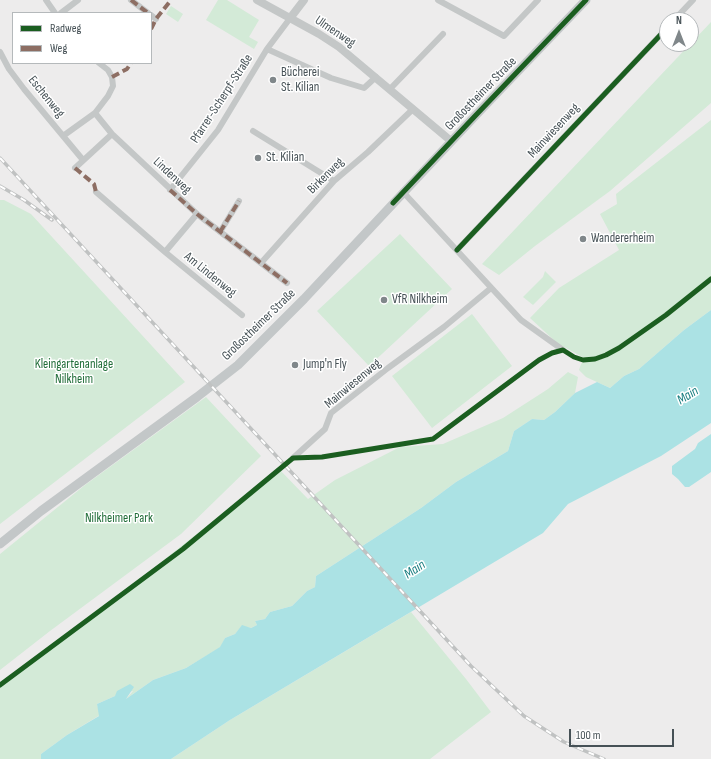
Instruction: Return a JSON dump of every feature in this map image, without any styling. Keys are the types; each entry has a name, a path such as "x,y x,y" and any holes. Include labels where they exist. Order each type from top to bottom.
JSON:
{"main road":[{"name":"Großostheimer Straße","path":"0,544 41,511 198,397 238,365 304,299 451,141 586,0"}],"street":[{"path":"46,0 54,12"},
{"path":"62,12 78,0"},
{"path":"132,0 147,12"},
{"name":"Ulmenweg","path":"257,0 319,34 339,47 376,77 412,110 451,141"},
{"path":"291,18 304,0"},
{"path":"438,0 504,36 538,0"},
{"path":"682,12 693,0"},
{"name":"Pfarrer-Scherpf-Straße","path":"170,190 218,130 267,49 291,18"},
{"path":"390,90 443,34"},
{"name":"Mainwiesenweg","path":"457,250 659,36"},
{"path":"267,49 331,78 364,88 376,77"},
{"name":"Eschenweg","path":"0,52 17,79 63,136"},
{"path":"83,160 63,136 94,113 108,96 113,86 112,77 108,70 100,64"},
{"name":"Birkenweg","path":"261,263 334,181 368,152 412,110"},
{"name":"Lindenweg","path":"94,113 112,134 170,190 220,232 287,283"},
{"path":"253,131 334,181"},
{"path":"75,168 112,134"},
{"name":"Am Lindenweg","path":"96,192 165,252 242,315"},
{"path":"404,193 521,320 563,350"},
{"path":"220,232 239,201"},
{"name":"Am Lindenweg","path":"165,252 198,214"},
{"name":"Mainwiesenweg","path":"293,458 325,429 331,413 388,368 444,327 491,288"}],"green space":[{"path":"218,0 227,0 259,20 249,37 258,42 254,49 206,20"},
{"path":"171,6 183,14 178,22 166,14"},
{"path":"711,22 711,103 610,191 535,246 499,275 482,264 683,52 699,52 699,35"},
{"path":"711,120 711,310 684,330 639,369 624,376 610,388 586,377 579,370 581,364 586,359 557,343 530,318 559,288 619,250 600,214 617,204 616,194"},
{"name":"Kleingartenanlage Nilkheim","path":"0,200 4,200 31,214 185,382 0,524"},
{"name":"VfR Nilkheim","path":"400,234 452,289 369,366 317,311"},
{"path":"545,271 556,282 533,305 523,297 543,277"},
{"path":"472,314 512,366 432,428 392,376"},
{"path":"568,372 578,377 575,393 555,412 544,420 532,419 514,431 508,451 456,482 421,508 316,576 315,587 307,591 292,606 270,612 265,619 255,621 257,625 251,628 242,626 235,634 225,638 221,647 186,668 153,680 126,699 133,691 115,696 97,704 100,715 67,735 41,754 41,759 0,759 0,686 118,596 279,469 308,499 335,480 400,447 443,444 503,418 548,389"},
{"name":"Nilkheimer Park","path":"206,397 261,456 181,534 0,670 0,554 85,485"},
{"path":"411,612 491,712 430,759 171,759 230,720"}],"water":[{"name":"Main","path":"711,310 711,423 661,456 568,504 543,533 230,720 171,759 41,759 41,754 67,735 99,716 97,704 115,696 117,691 130,684 134,687 126,699 153,680 186,668 220,647 225,638 235,634 242,625 251,628 257,625 255,621 265,619 270,612 292,606 307,591 315,587 316,576 421,508 456,482 508,451 514,431 532,419 544,420 575,393 597,382 610,388 624,376 639,369 684,330"},
{"path":"711,434 711,472 689,487 685,487 672,474 672,466 695,449 698,443"}],"railway":[{"path":"0,158 471,666 524,716 564,742 604,759"},
{"path":"0,186 24,200 52,220"}],"marked path":[{"path":"131,0 147,12"},
{"path":"152,27 156,19 171,0"},
{"path":"112,77 127,69 130,64"},
{"path":"75,168 94,184 96,192"},
{"path":"170,190 197,214 287,283"},
{"path":"220,232 239,201"}],"cycle path":[{"path":"393,203 586,0"},
{"path":"457,250 659,36"},
{"path":"0,685 183,549 293,458 322,457 433,439 539,360 552,353 563,350 574,357 583,360 595,359 606,355 619,348 666,315 711,279"}],"place":[{"name":"Bücherei St. Kilian","path":"273,80"},
{"name":"St. Kilian","path":"258,158"},
{"name":"Wandererheim","path":"583,239"},
{"name":"VfR Nilkheim","path":"384,300"},
{"name":"Jump'n Fly","path":"295,365"}]}
